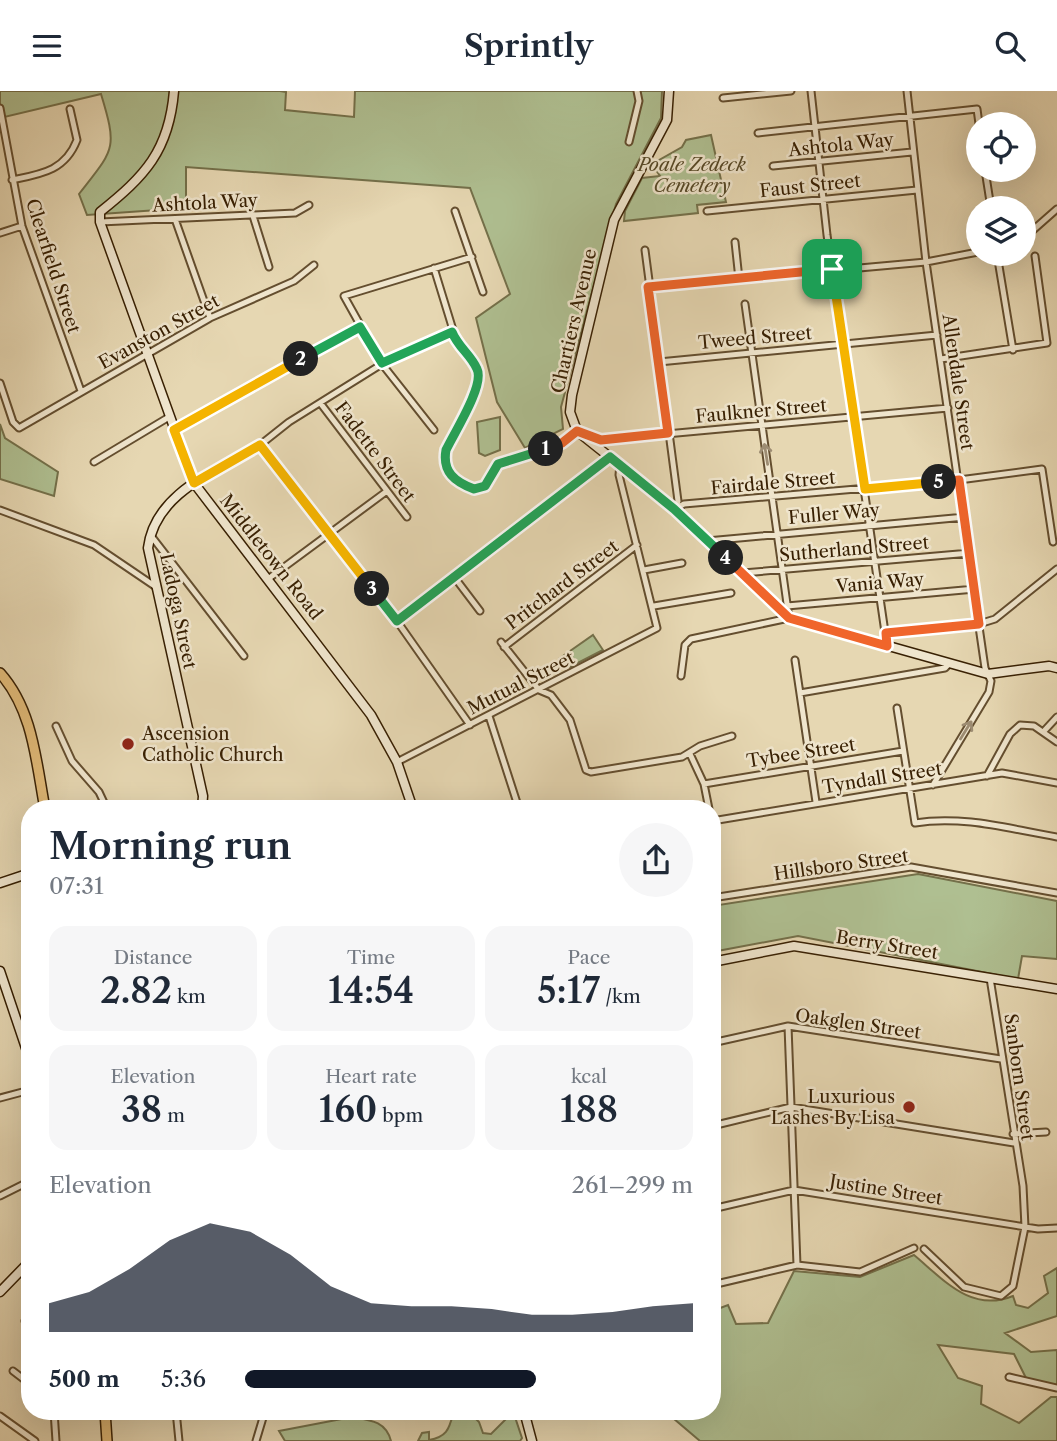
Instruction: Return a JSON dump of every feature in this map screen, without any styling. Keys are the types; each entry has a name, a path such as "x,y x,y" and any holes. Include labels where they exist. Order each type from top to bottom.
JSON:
{"main road":[{"path":"0,673 16,694 28,720 43,800"},
{"path":"106,1420 107,1441"}],"street":[{"path":"100,222 100,212 136,182 154,161 169,127 174,91"},
{"path":"629,142 639,101 637,91"},
{"name":"Chartiers Avenue","path":"577,431 570,412 572,395 614,220 667,120 669,91"},
{"path":"723,98 791,91"},
{"path":"811,91 813,126 832,269 887,646"},
{"name":"Allendale Street","path":"907,91 926,262 989,692 933,785"},
{"name":"Clearfield Street","path":"0,107 22,226 81,391"},
{"path":"12,180 54,170 65,161 77,141 70,109"},
{"path":"758,133 977,109 977,112"},
{"name":"Ashtola Way","path":"773,166 912,152"},
{"name":"Faust Street","path":"706,211 917,190"},
{"name":"Ashtola Way","path":"100,222 295,213 309,205"},
{"path":"455,211 483,292"},
{"path":"1036,228 1055,211"},
{"path":"253,216 269,267"},
{"path":"175,219 210,318"},
{"name":"Middletown Road","path":"100,222 194,483 365,705 397,762 410,800"},
{"path":"0,233 22,226"},
{"path":"735,242 739,279"},
{"path":"645,250 678,501 674,509"},
{"path":"648,287 926,262 966,254"},
{"path":"434,430 382,363 344,296 472,257"},
{"path":"941,359 1047,343 1036,263"},
{"name":"Evanston Street","path":"0,383 13,422 19,428 210,318 295,281 314,265"},
{"path":"999,266 1013,350"},
{"path":"434,268 452,332 457,343 476,366 479,379 446,450 444,460 452,477 474,489 485,486 498,464 541,452 562,443 577,431 674,509 789,618 988,674 1049,666 1057,668"},
{"path":"745,304 789,618"},
{"path":"174,430 360,327"},
{"name":"Ladoga Street","path":"203,800 148,548 159,513 194,483 260,445 289,422 382,363 452,332"},
{"name":"Tweed Street","path":"659,362 937,335"},
{"name":"Fadette Street","path":"321,404 407,517"},
{"name":"Faulkner Street","path":"577,431 601,440 948,408"},
{"path":"94,462 169,417"},
{"path":"260,445 397,621 470,725"},
{"path":"397,621 610,457"},
{"path":"620,464 619,475 654,606 731,593"},
{"name":"Fairdale Street","path":"674,509 684,504 959,480 1042,469 1053,542"},
{"path":"268,579 387,491"},
{"path":"0,510 94,545 156,587"},
{"name":"Fuller Way","path":"706,541 965,517"},
{"path":"150,535 244,656"},
{"name":"Pritchard Street","path":"539,690 503,644 637,545"},
{"name":"Sutherland Street","path":"741,573 970,553"},
{"path":"644,571 682,563"},
{"path":"886,633 979,624 1006,613 1057,569"},
{"path":"455,578 480,611"},
{"name":"Vania Way","path":"787,606 975,589"},
{"name":"Mutual Street","path":"397,762 657,628 654,606"},
{"path":"681,676 685,645 691,639 789,618"},
{"path":"795,660 816,803"},
{"path":"800,692 944,668 949,664"},
{"path":"539,690 551,695 570,720 586,770 644,765 690,754 700,746 732,736"},
{"path":"897,708 915,823 936,820 967,822 1057,837"},
{"path":"489,716 516,800"},
{"path":"1045,730 1057,717"},
{"path":"987,776 1010,734 1020,725 1026,723 1045,730 1057,742"},
{"path":"57,726 72,761 103,800"},
{"name":"Tybee Street","path":"704,784 903,751"},
{"path":"690,754 704,784 707,800"},
{"name":"Tyndall Street","path":"721,819 1002,773 1057,783"},
{"name":"Hillsboro Street","path":"721,897 911,867 1057,893"},
{"path":"0,883 21,876"},
{"name":"Berry Street","path":"721,960 794,946 1057,989"},
{"path":"0,971 20,1032"},
{"name":"Sanborn Street","path":"924,1249 964,1287 993,1296 1001,1296 1009,1291 1020,1263 1025,1227 1023,1186 1014,1143 990,978"},
{"path":"788,1027 797,1265"},
{"name":"Oakglen Street","path":"721,1041 788,1027 1001,1059"},
{"path":"0,1098 21,1092"},
{"path":"721,1124 791,1107 1014,1143"},
{"path":"1013,1134 1046,1132"},
{"path":"0,1196 21,1186"},
{"name":"Justine Street","path":"721,1207 794,1190 1025,1227 1049,1230 1057,1228"},
{"path":"721,1283 797,1265 860,1272 914,1248"},
{"path":"0,1292 21,1270"},
{"path":"13,1371 21,1377"},
{"path":"1009,1377 1057,1388"},
{"path":"0,1416 35,1441"},
{"path":"55,1420 56,1441"},
{"path":"177,1420 179,1441"},
{"path":"256,1441 262,1420"},
{"path":"526,1420 532,1441"}],"green space":[{"path":"0,91 280,91 286,92 285,110 354,117 355,91 662,91 661,118 616,204 561,407 563,429 525,448 497,402 476,318 510,294 470,188 186,167 186,208 87,215 79,194 100,167 110,148 110,127 101,94 0,118"},
{"name":"Poale Zedeck Cemetery","path":"711,135 726,202 697,205 698,213 624,221 625,211 642,178 660,176 652,164 682,147 686,140"},
{"path":"500,417 500,450 485,456 479,453 477,422"},
{"path":"0,424 5,438 58,472 54,496 0,479"},
{"path":"593,635 603,650 570,667 560,658"},
{"path":"918,874 1057,901 1057,959 1022,956 1018,979 798,936 721,950 721,905"},
{"path":"914,1255 947,1283 971,1297 998,1300 1013,1296 1016,1305 1028,1308 1048,1293 1044,1276 1057,1268 1057,1316 1005,1333 1031,1352 1057,1350 1057,1385 1028,1382 1014,1354 938,1345 958,1378 982,1386 981,1404 1019,1423 1051,1397 1057,1397 1057,1441 700,1441 675,1420 721,1420 721,1308 728,1305 736,1324 768,1323 794,1271 860,1277"},
{"path":"336,1420 366,1420 381,1425 391,1441 285,1441 279,1431"},
{"path":"451,1420 477,1420 483,1433 491,1434 505,1420 516,1420 522,1438 520,1441 418,1441 422,1433 429,1432 429,1440 443,1435"}],"place":[{"name":"Ascension Catholic Church","path":"128,744"},
{"name":"Luxurious Lashes By Lisa","path":"909,1107"}],"route":[{"path":"832,269 865,489 959,480 979,624 886,633 887,646 789,618 674,509 610,457 397,621 260,445 194,483 174,430 360,327 382,363 452,332 457,343 476,366 479,379 446,450 444,460 452,477 474,489 485,486 498,464 541,452 562,443 577,431 601,440 668,433 648,287 832,269"}]}
